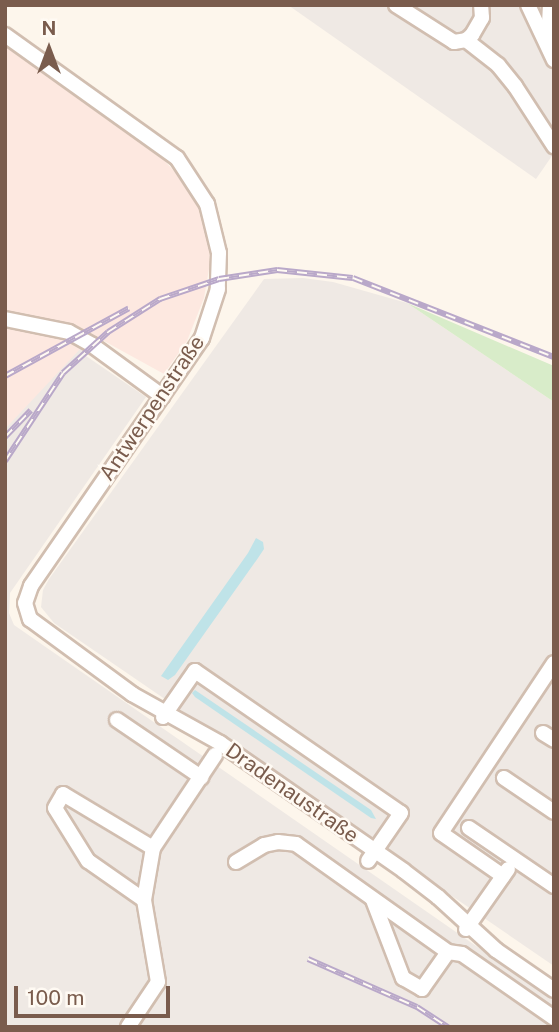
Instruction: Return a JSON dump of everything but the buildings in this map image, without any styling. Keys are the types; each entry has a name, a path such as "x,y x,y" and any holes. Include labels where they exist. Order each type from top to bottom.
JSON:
{"street":[{"path":"396,5 453,42 466,40 482,18 481,5"},
{"path":"528,5 554,60"},
{"path":"552,6 549,24 554,34"},
{"name":"Antwerpenstraße","path":"5,35 177,158 207,204 219,253 218,289 202,338 162,396 97,480 31,586 25,608"},
{"path":"466,40 498,65 554,146"},
{"path":"5,319 69,332 92,345 162,396"},
{"name":"Dradenaustraße","path":"25,608 30,619 45,632 165,715 220,743 371,856 438,897 467,927 554,990"},
{"path":"503,876 441,832 554,663"},
{"path":"165,715 195,671 401,813 371,856"},
{"path":"117,720 201,777"},
{"path":"128,1027 158,982 144,900 153,848 215,755"},
{"path":"504,778 554,812"},
{"path":"144,900 88,861 55,808 63,794 153,848"},
{"path":"469,828 554,886"},
{"path":"236,862 264,845 278,842 296,844 448,952 462,954 554,1018"},
{"path":"467,927 515,859"},
{"path":"373,899 403,978 422,989 448,952"}],"shaded area":[{"path":"288,5 554,5 554,153 536,179"},
{"path":"5,46 161,157 187,185 202,211 209,236 210,263 204,298 187,341 164,374 95,336 5,429"},
{"path":"303,278 333,282 407,303 554,402 554,966 54,623 41,607 43,590 49,579 264,279"},
{"path":"82,347 86,356 146,397 10,593 9,613 14,625 554,1000 554,1027 5,1027 5,429"}],"green space":[{"path":"407,303 554,366 554,402"}],"water":[{"path":"256,538 263,542 264,549 258,558 175,675 168,680 161,676 248,553"},
{"path":"195,690 371,810 376,819 195,697 192,693"}],"railway":[{"path":"5,461 63,373 108,332 160,299 219,279 277,270 353,278 554,357"},
{"path":"5,376 129,308"},
{"path":"5,437 31,410"},
{"path":"308,959 417,1007 448,1027"}]}
